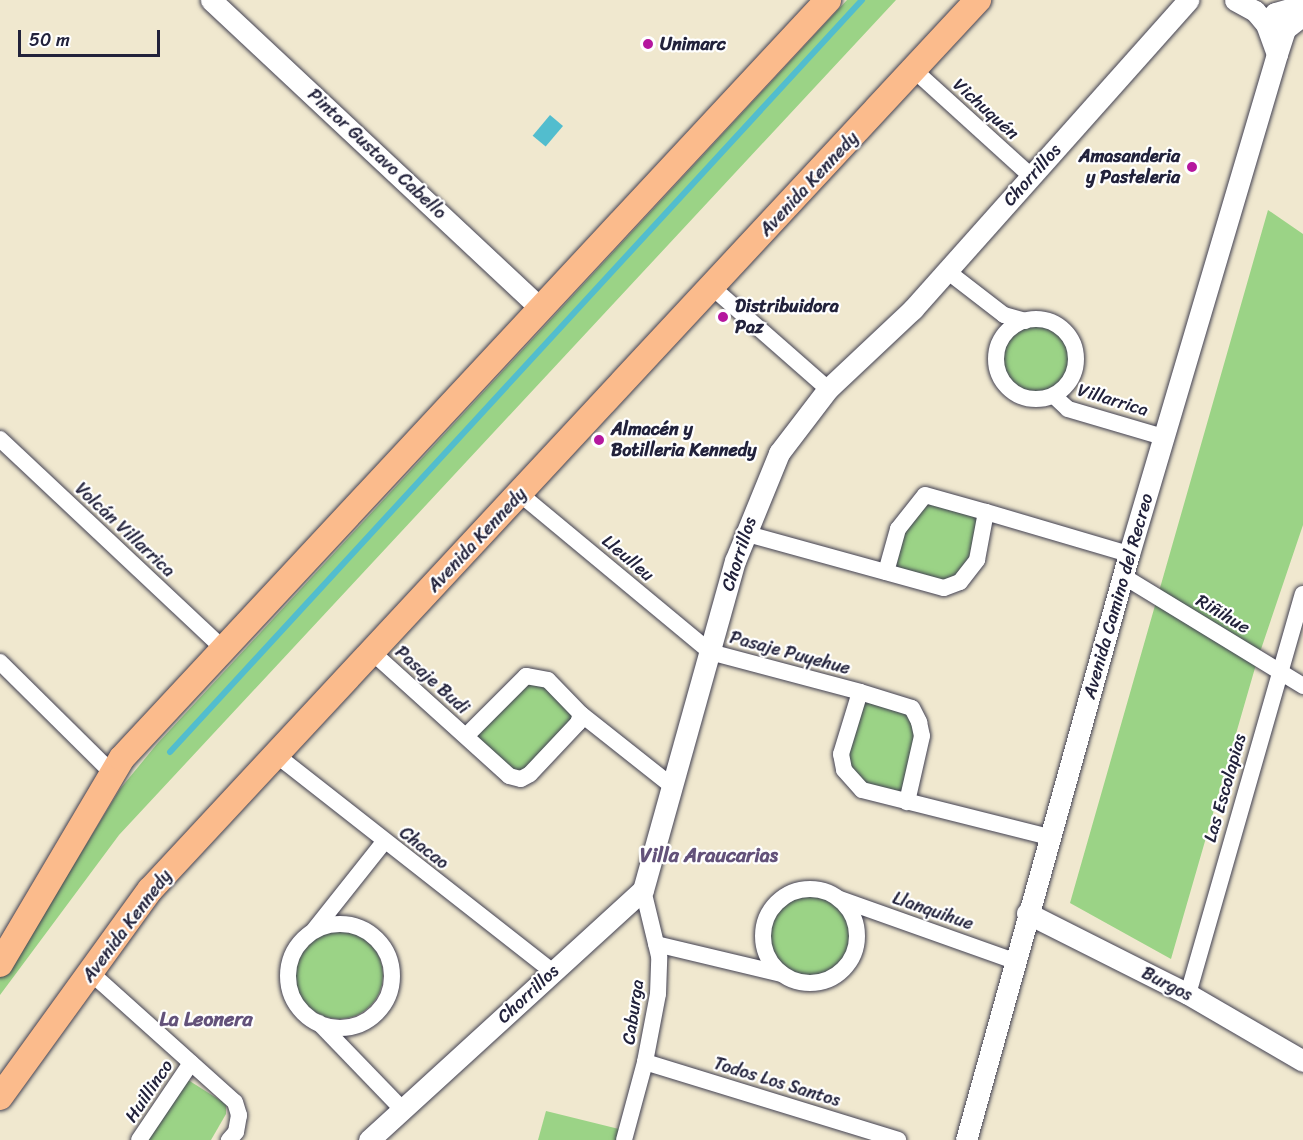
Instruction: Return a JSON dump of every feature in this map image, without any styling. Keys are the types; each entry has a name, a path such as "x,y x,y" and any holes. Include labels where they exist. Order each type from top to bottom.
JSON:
{"main road":[{"path":"0,964 31,918 112,772 134,743 828,0"},
{"name":"Avenida Kennedy","path":"0,1098 150,890 713,288 978,0"}],"street":[{"name":"Pintor Gustavo Cabello","path":"211,0 541,309"},
{"name":"Chorrillos","path":"369,1140 643,890 744,533 779,453 828,389 947,271 1188,0"},
{"path":"1235,0 1255,10 1266,24 1277,54"},
{"path":"1266,24 1275,13 1303,5"},
{"name":"Avenida Camino del Recreo","path":"966,1140 1027,913 1123,576 1277,54 1285,29 1303,15"},
{"name":"Vichuquén","path":"914,70 1031,176"},
{"name":"Villarrica","path":"947,271 1004,315 1025,321"},
{"path":"713,288 828,389"},
{"name":"Villarrica","path":"1038,319 1057,325 1071,339 1076,351 1073,377 1054,396 1028,399 1005,385 996,361 1000,342 1013,326 1038,319"},
{"name":"Villarrica","path":"1054,396 1068,408 1163,437"},
{"name":"Volcán Villarrica","path":"0,439 224,649"},
{"name":"Lleulleu","path":"520,494 710,652"},
{"path":"886,572 898,529 925,495 1130,554"},
{"path":"744,533 886,572 930,587 944,588 960,582 977,560 986,512"},
{"name":"Riñihue","path":"1123,576 1303,686"},
{"name":"Las Escolapias","path":"1188,994 1278,671 1303,594"},
{"name":"Pasaje Budi","path":"372,652 509,776 521,779 578,723 581,714"},
{"name":"Pasaje Puyehue","path":"710,652 912,708 919,722 922,736 907,802"},
{"path":"0,662 112,772"},
{"name":"Pasaje Budi","path":"466,736 526,676 548,680 581,714 672,786"},
{"name":"Pasaje Puyehue","path":"860,692 841,754 844,770 862,790 1049,837"},
{"name":"Chacao","path":"275,754 384,842 552,971"},
{"path":"384,842 312,932 293,952 288,980 297,1006 319,1023 402,1109"},
{"path":"656,944 783,974 811,983 832,977 849,964 855,951 857,930 849,910 840,899 812,889 783,897 773,908 763,936 765,951 783,974"},
{"name":"Caburga","path":"624,1140 645,1062 658,994 656,944 643,890"},
{"name":"Llanquihue","path":"840,899 1014,961"},
{"name":"Burgos","path":"1027,913 1188,994 1303,1061"},
{"path":"312,932 327,925 360,928 374,936 391,964 388,996 367,1021 343,1027 319,1023"},
{"name":"Huillinco","path":"91,973 235,1101 239,1115 236,1132 229,1140"},
{"name":"Todos Los Santos","path":"645,1062 898,1140"},
{"name":"Huillinco","path":"139,1140 191,1064"}],"green space":[{"path":"847,0 896,0 119,835 0,995 0,969 67,876 120,789 157,744"},
{"path":"1268,210 1303,234 1303,525 1257,661 1171,959 1070,903"},
{"path":"1037,324 1050,327 1061,334 1068,345 1071,358 1068,371 1061,382 1050,389 1037,392 1024,389 1013,382 1006,371 1003,358 1006,345 1013,334 1024,327"},
{"path":"929,503 978,517 969,557 955,576 943,581 896,567 905,532"},
{"path":"528,681 545,684 576,715 527,770 512,772 473,736"},
{"path":"863,700 908,713 916,736 903,795 865,785 856,777 847,754"},
{"path":"810,894 826,897 840,906 849,920 852,936 849,952 840,966 826,975 810,978 794,975 780,966 771,952 768,936 771,920 780,906 794,897"},
{"path":"339,931 356,934 370,944 380,958 383,975 380,992 370,1006 356,1016 339,1019 322,1016 308,1006 298,992 295,975 298,958 308,944 322,934"},
{"path":"185,1078 226,1104 226,1114 211,1140 148,1140"},
{"path":"546,1111 627,1131 624,1140 538,1140"}],"water":[{"path":"550,115 563,126 546,147 533,136"}],"waterway":[{"path":"170,752 862,0"}],"place":[{"name":"Unimarc","path":"648,44"},
{"name":"Amasanderia y Pasteleria","path":"1192,167"},
{"name":"Distribuidora Paz","path":"723,317"},
{"name":"Almacén y Botilleria Kennedy","path":"599,440"}],"district":[{"name":"Villa Araucarias","path":"709,855"},
{"name":"La Leonera","path":"206,1019"}]}
